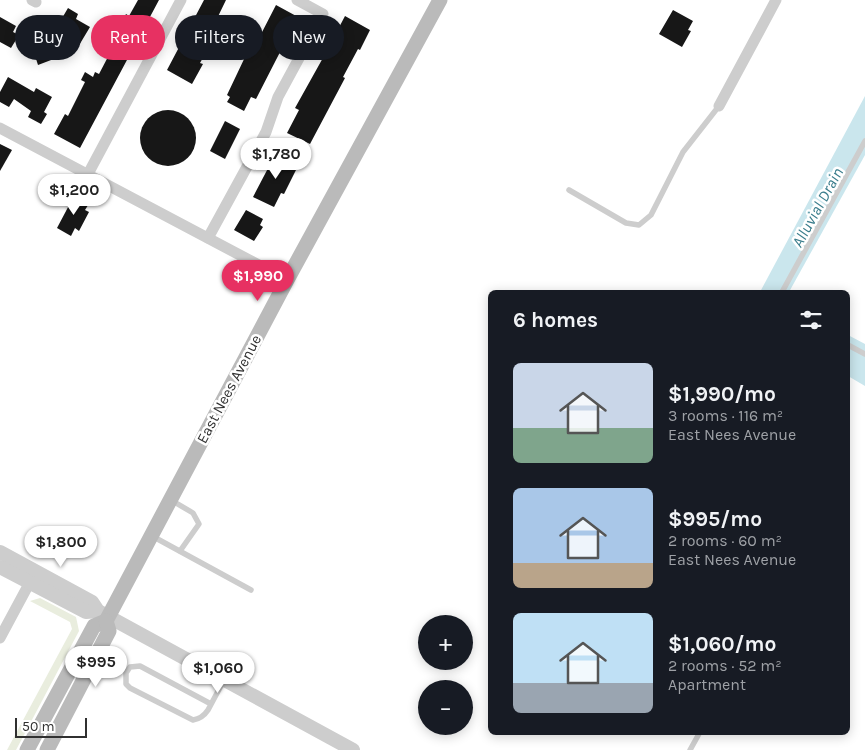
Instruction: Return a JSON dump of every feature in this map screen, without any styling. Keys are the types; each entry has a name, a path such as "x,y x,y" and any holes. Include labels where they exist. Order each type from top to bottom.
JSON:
{"main road":[{"name":"East Nees Avenue","path":"27,750 94,626 104,616 152,536 287,280 440,0"},
{"name":"East Nees Avenue","path":"47,750 109,631 104,616"}],"street":[{"path":"88,174 181,0"},
{"path":"208,238 266,132 278,97 323,14 297,0"},
{"path":"719,106 776,0"},
{"path":"0,128 287,280"},
{"path":"0,552 92,602 104,616"},
{"path":"0,567 86,612 104,616 353,750"},
{"path":"0,638 30,582"}],"lane":[{"path":"568,190 626,223 639,225 651,214 682,152 719,106"},
{"path":"783,290 865,141"},
{"path":"850,346 865,354"},
{"path":"171,500 193,513 199,524 180,551"},
{"path":"152,536 251,590"},
{"path":"211,704 140,666 130,667 126,673 126,684 130,688 188,718 199,719 207,712 224,680"},
{"path":"690,750 698,735"}],"shaded area":[{"path":"40,598 76,617 79,631 16,750 7,750 72,629 70,622 30,601"}],"water":[{"name":"Alluvial Drain","path":"865,96 865,155 790,290 761,290"},
{"path":"850,336 865,344 865,386 850,377"}],"building":[{"path":"138,0 159,0 151,15 130,15"},
{"path":"204,0 226,0 219,15 196,15"},
{"path":"276,5 294,15 273,15 273,60 276,60 256,99 251,97 244,111 227,102 230,97 227,95 244,60 263,60 263,30"},
{"path":"68,8 78,14 78,15 64,15"},
{"path":"673,10 693,21 688,30 691,31 682,47 659,34"},
{"path":"345,16 370,30 343,77 345,78 310,144 287,133 299,110 295,108 322,60 344,60"},
{"path":"0,17 15,25 13,32 15,33 15,42 11,48 0,42"},
{"path":"81,22 90,27 81,42"},
{"path":"175,55 175,60 202,60 200,63 203,64 192,84 167,70"},
{"path":"36,60 51,60 38,65"},
{"path":"106,60 127,60 80,148 54,134 65,114 68,116 85,82 81,80 85,72 93,77 95,72 99,74"},
{"path":"8,77 34,92 36,88 52,97 44,112 47,114 41,124 28,117 31,111 14,99 9,107 0,102 0,92"},
{"path":"168,110 179,112 188,118 194,127 196,138 194,149 188,158 179,164 168,166 157,164 148,158 142,149 140,138 142,127 148,118 157,112"},
{"path":"225,121 240,129 225,159 210,151"},
{"path":"0,144 12,150 0,171"},
{"path":"276,153 299,164 284,194 281,193 274,207 253,197"},
{"path":"75,194 90,202 85,210 89,212 79,231 75,228 71,236 57,228"},
{"path":"246,210 263,219 260,225 263,227 254,241 234,230"}]}
